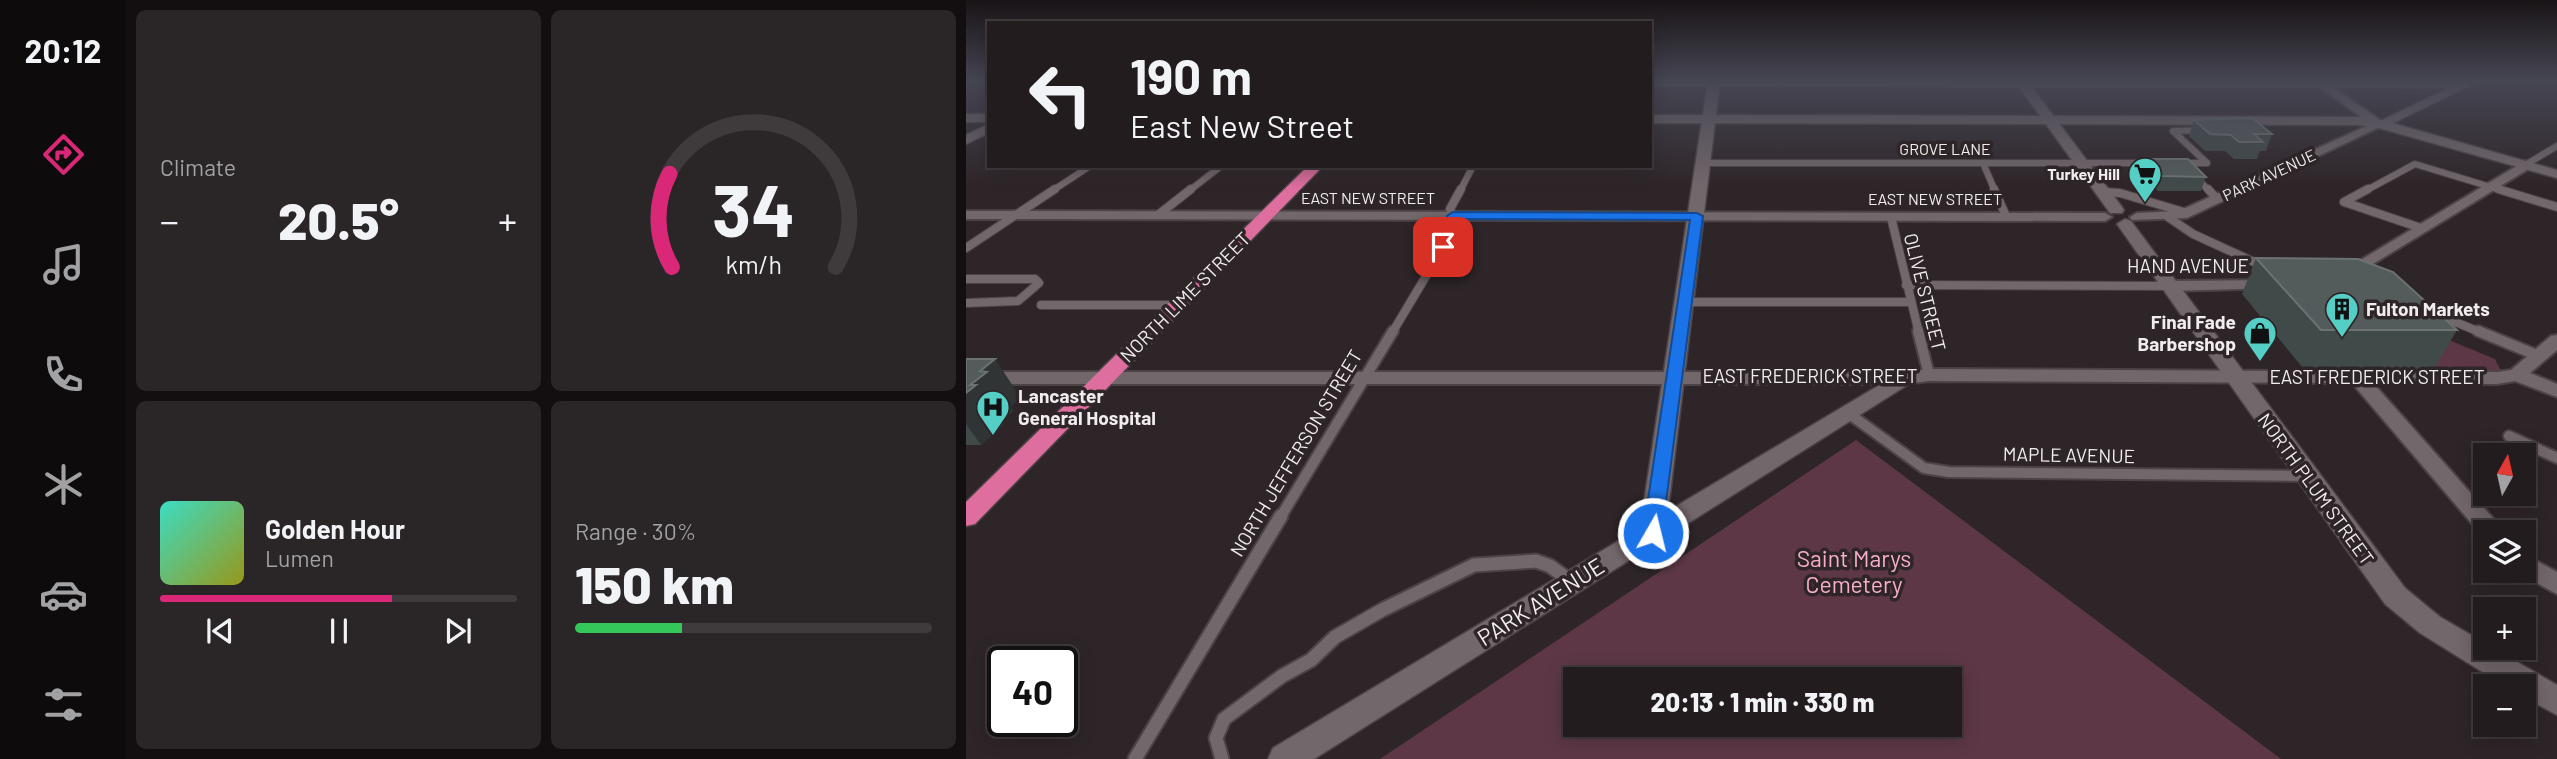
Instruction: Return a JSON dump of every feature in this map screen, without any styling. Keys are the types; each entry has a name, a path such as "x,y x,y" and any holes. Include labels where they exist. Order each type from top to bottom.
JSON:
{"highway":[{"name":"NORTH LIME STREET","path":"966,517 1314,168"}],"street":[{"path":"1653,533 1710,116"},
{"name":"NORTH PLUM STREET","path":"2046,116 2386,586 2405,607 2430,625 2557,701"},
{"path":"2369,116 2380,124"},
{"name":"PARK AVENUE","path":"2121,217 2168,217 2187,213 2397,116"},
{"path":"966,118 987,118"},
{"path":"1652,119 2339,121 2380,124 2557,174"},
{"path":"966,140 987,129"},
{"path":"2342,280 2525,165"},
{"name":"EAST NEW STREET","path":"966,215 2121,217"},
{"name":"HAND AVENUE","path":"2170,286 2293,285"},
{"path":"2557,340 2517,375 2557,391"},
{"name":"EAST FREDERICK STREET","path":"966,378 1905,378 1929,375 2497,378 2517,375"},
{"name":"PARK AVENUE","path":"1285,759 1905,378"},
{"path":"2358,378 2482,520"},
{"path":"2536,571 2557,584"}],"lane":[{"path":"2184,163 2207,163 2173,131 2204,130"},
{"path":"2525,165 2557,146"},
{"name":"GROVE LANE","path":"1704,163 2184,163"},
{"path":"1983,163 2006,216"},
{"path":"2184,163 2217,199"},
{"path":"2421,228 2344,202 2410,165 2421,165 2557,207"},
{"path":"966,248 1087,168"},
{"path":"1158,215 1218,168"},
{"name":"NORTH JEFFERSON STREET","path":"1135,759 1456,226 1450,209 1471,168"},
{"path":"2103,192 2126,193 2187,213"},
{"name":"OLIVE STREET","path":"1891,217 1929,375"},
{"path":"2168,217 2231,254 2275,271"},
{"path":"966,279 1035,279 1039,283 1018,300 966,303"},
{"name":"HAND AVENUE","path":"1906,285 2170,286"},
{"path":"1685,302 1910,302"},
{"path":"1041,305 1178,304"},
{"path":"2416,306 2539,356"},
{"name":"MAPLE AVENUE","path":"1848,413 1924,468 1949,472 2307,476"},
{"path":"2509,436 2557,458"},
{"path":"1222,759 1216,738 1224,719 1282,676 1311,660 1335,637 1382,610 1474,565 1536,561 1550,566 1572,583"}],"green space":[{"path":"2374,309 2495,359 2501,371 2437,372"},
{"name":"Saint Marys Cemetery","path":"1856,440 2281,759 1380,759"}],"building":[{"path":"2252,118 2272,134 2254,134 2263,142 2239,142 2231,135 2210,134 2194,120"},
{"path":"2146,159 2188,159 2206,177 2162,176"},
{"path":"2256,258 2358,259 2393,272 2457,330 2321,330"},
{"path":"966,359 995,359 980,371 987,372 970,385 976,385 966,393"}],"place":[{"name":"Turkey Hill","path":"2145,204"},
{"name":"Fulton Markets","path":"2342,339"},
{"name":"Final Fade Barbershop","path":"2260,363"},
{"name":"Lancaster General Hospital","path":"993,437"}],"route":[{"path":"1443,247 1456,226 1457,222 1453,216 1697,216 1653,533"}]}
